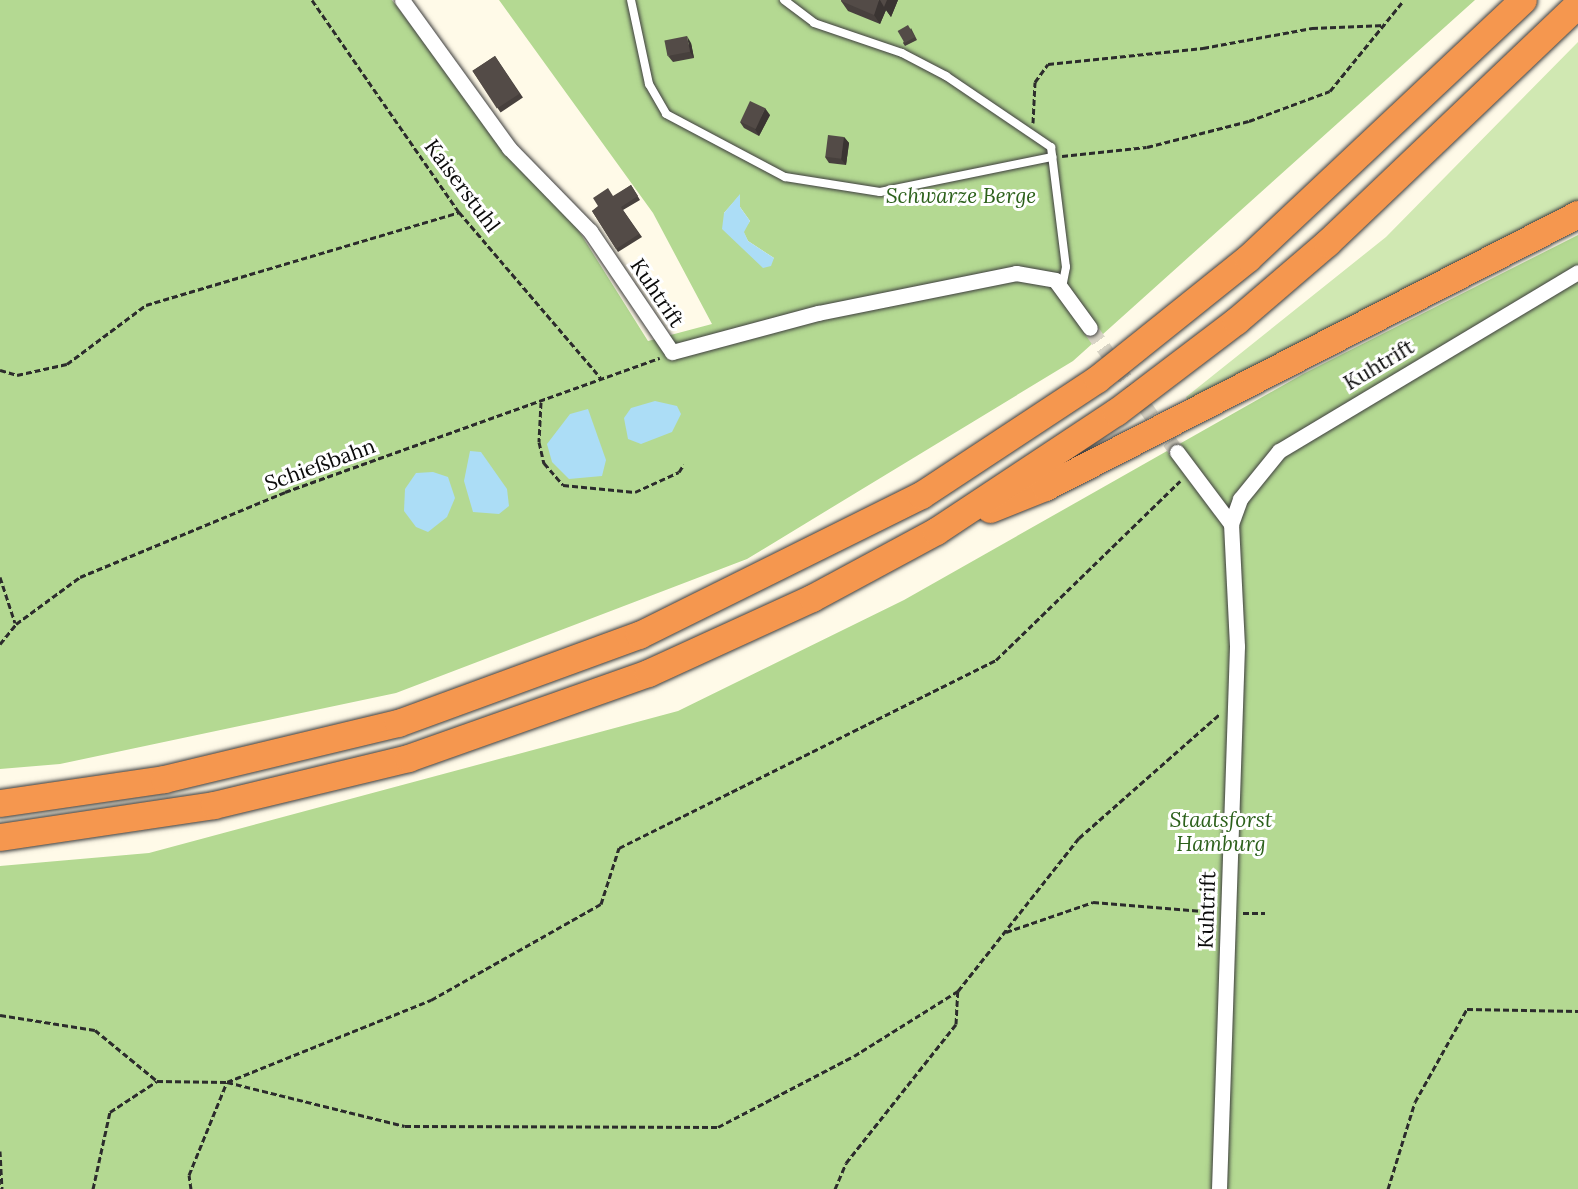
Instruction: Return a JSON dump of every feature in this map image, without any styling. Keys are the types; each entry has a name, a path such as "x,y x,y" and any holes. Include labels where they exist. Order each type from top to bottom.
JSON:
{"highway":[{"path":"0,803 164,779 398,723 639,635 901,506 1097,379 1177,316 1313,200 1523,0"},
{"path":"936,531 1116,412 1236,321 1327,243 1574,8"},
{"path":"0,837 214,805 408,758 690,655 936,531 1045,487 1578,214"}],"street":[{"name":"Kuhtrift","path":"402,0 509,148 590,231 672,352 819,313 1005,273 1041,275 1062,287"},
{"name":"Kuhtrift","path":"1219,1189 1234,712 1231,524 1250,481 1279,451 1578,272"},
{"path":"1062,287 1090,328"},
{"path":"1177,452 1231,524"}],"lane":[{"path":"632,0 649,84 666,114 785,177 880,192 1052,157"},
{"path":"784,0 814,22 902,54 946,76 1042,141 1052,157 1066,267 1062,287"}],"path":[{"name":"Kaiserstuhl","path":"312,0 459,212 601,378"},
{"path":"1052,157 1147,147 1249,121 1330,91 1404,0"},
{"path":"1042,141 1033,128 1035,81 1048,64 1203,48 1312,27 1385,25"},
{"path":"0,370 17,375 67,364 146,305 459,212"},
{"name":"Schießbahn","path":"0,644 16,624 80,577 174,537 672,352"},
{"path":"541,402 539,442 544,463 563,485 635,492 679,472 684,464"},
{"path":"191,1189 189,1174 227,1082 431,1000 601,904 619,848 996,660 1190,471"},
{"path":"0,577 16,624"},
{"path":"93,1189 110,1112 157,1081 227,1082 405,1126 718,1127 854,1056 958,991 1079,838 1207,721 1234,712"},
{"path":"1004,933 1093,902 1228,913 1265,913"},
{"path":"835,1189 846,1163 956,1024 958,991"},
{"path":"1388,1189 1414,1102 1467,1009 1578,1011"},
{"path":"0,1015 95,1030 157,1081"},
{"path":"0,1151 2,1189"}],"green space":[{"name":"Schwarze Berge","path":"0,0 392,0 513,161 572,220 648,341 712,324 653,213 499,0 1475,0 1073,361 747,559 396,693 60,764 0,769","holes":["740,195 740,207 750,221 743,231 748,241 774,258 763,267 724,213"]},
{"path":"1578,42 1578,205 1188,401 1186,397 1386,237"},
{"name":"Staatsforst Hamburg","path":"1578,235 1578,1189 0,1189 0,866 149,853 678,711 904,600 1303,374"}],"water":[{"path":"740,194 740,207 750,221 744,232 748,241 774,258 771,266 763,268 722,229 724,213"},
{"path":"655,401 677,406 681,414 672,432 641,444 628,439 624,418 631,408"},
{"path":"588,409 606,460 602,476 569,479 552,462 547,444 570,414"},
{"path":"470,451 481,452 507,489 509,506 499,514 473,512 464,481"},
{"path":"433,472 448,477 455,498 447,517 428,532 416,527 404,511 405,489 416,473"}],"building":[{"path":"841,0 879,0 874,15"},
{"path":"880,0 887,0 884,7"},
{"path":"908,25 915,37 905,43 898,31"},
{"path":"687,36 690,52 667,56 664,40"},
{"path":"495,56 520,94 497,108 472,71"},
{"path":"750,101 765,108 756,129 740,122"},
{"path":"828,135 844,137 841,159 825,157"},
{"path":"631,185 638,196 621,207 639,234 616,249 592,211 598,206 593,198 608,188 613,196"}],"tunnel":[{"path":"1090,328 1177,452"}]}
